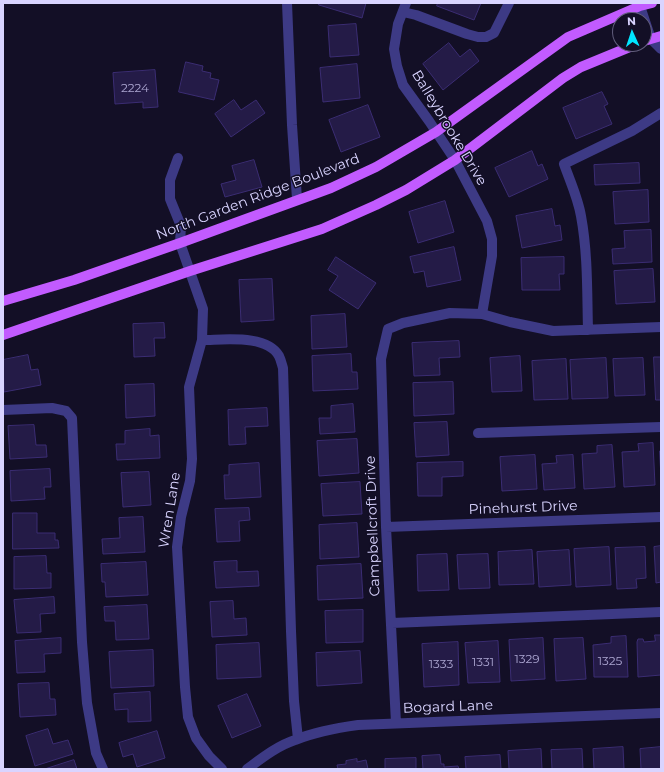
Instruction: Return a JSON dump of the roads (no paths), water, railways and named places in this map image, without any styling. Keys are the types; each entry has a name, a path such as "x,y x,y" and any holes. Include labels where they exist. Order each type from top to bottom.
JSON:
{"main road":[{"name":"North Garden Ridge Boulevard","path":"3,301 74,280 180,243 330,188 376,167 436,132 568,37 640,4 652,3"},
{"path":"3,335 190,271 322,230 406,190 455,160 575,71 617,52"}],"street":[{"path":"287,3 292,125 297,199"},
{"path":"404,8 416,15 467,34 478,37 486,37 494,33 509,3"},
{"name":"Balleybrooke Drive","path":"404,8 398,24 394,49 397,66 403,85 455,160 487,221 492,240 492,256 482,314"},
{"path":"652,43 661,49"},
{"path":"588,330 585,254 581,215 573,187 564,164 632,132 661,113"},
{"name":"Wren Lane","path":"178,158 170,180 170,199 181,226 180,243 203,309 202,340 189,388 192,460 190,481 181,517 177,547 185,687 188,717 196,738 209,756 222,769"},
{"name":"Campbellcroft Drive","path":"396,723 386,527 381,360 388,330 403,324 450,313 482,314"},
{"path":"482,314 510,322 553,331 661,327"},
{"path":"202,340 253,340 268,345 279,356 283,368 294,701 298,739"},
{"path":"3,410 52,408 66,411 72,418 83,650 87,703 96,753 103,769"},
{"path":"478,434 661,427"},
{"name":"Pinehurst Drive","path":"386,527 661,517"},
{"path":"392,623 661,612"},
{"name":"Bogard Lane","path":"247,769 272,751 298,739 331,728 396,723 661,713"}]}
